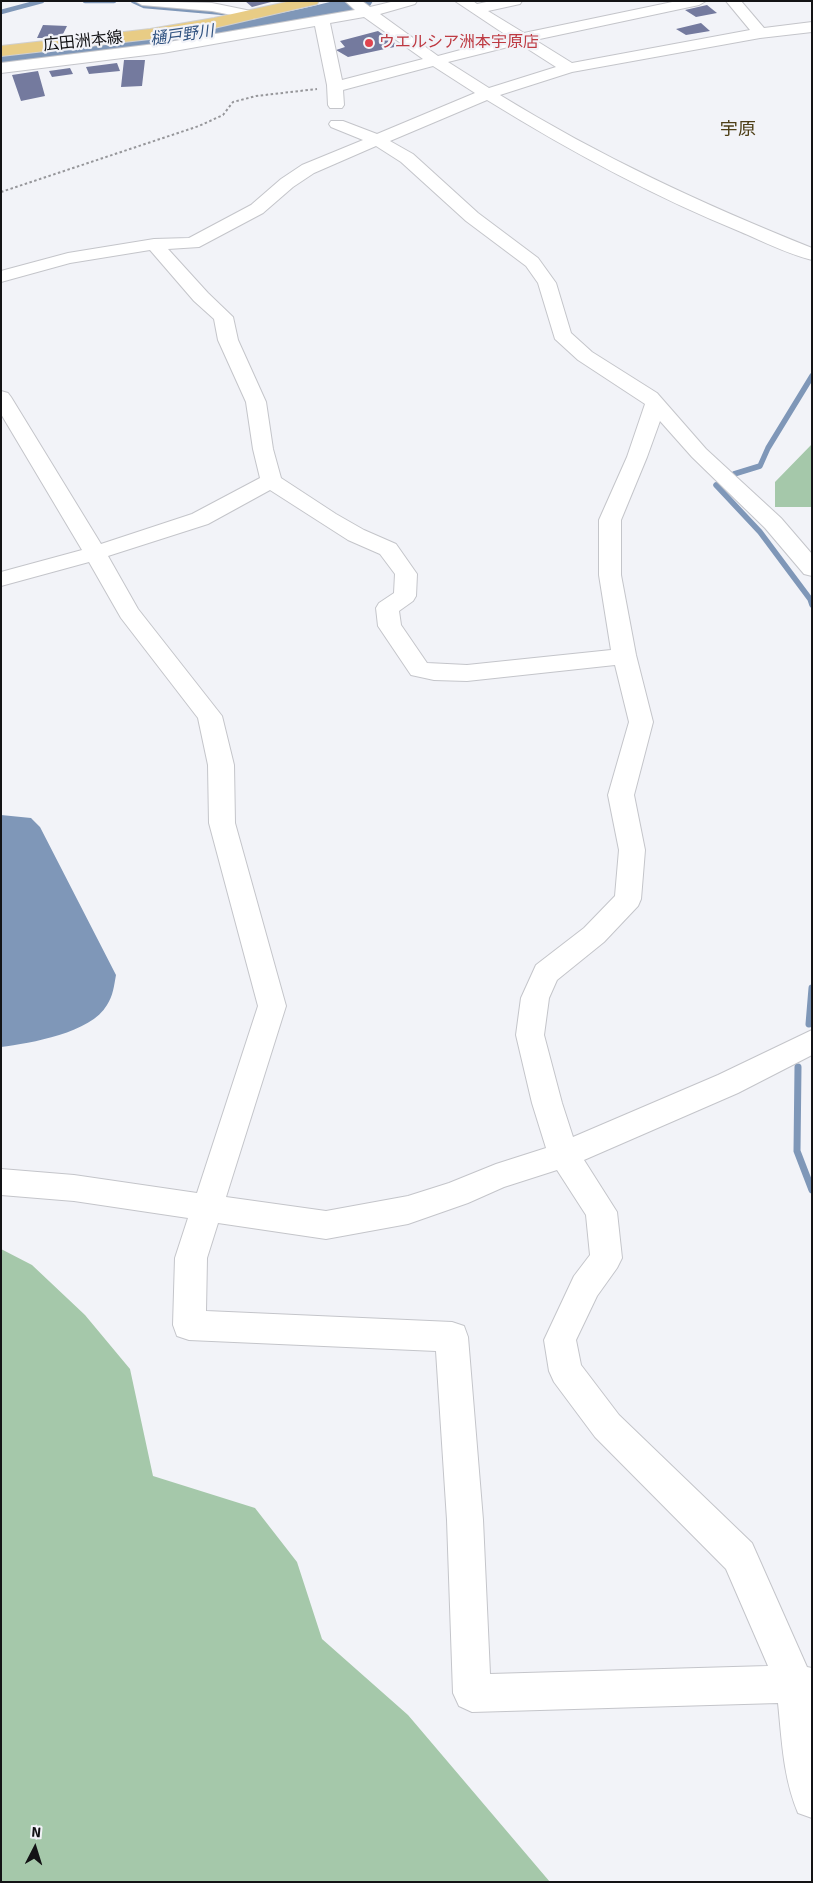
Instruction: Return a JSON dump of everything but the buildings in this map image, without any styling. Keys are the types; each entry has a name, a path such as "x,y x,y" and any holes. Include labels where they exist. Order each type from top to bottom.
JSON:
{"main road":[{"name":"広田洲本線","path":"1,51 150,34 251,15 312,1"}],"street":[{"path":"142,1 212,7 251,15"},
{"path":"352,1 435,61 553,134 624,172 719,217 812,255"},
{"path":"1,68 163,48 322,22 390,8 410,1"},
{"path":"469,5 515,1"},
{"path":"335,86 524,38 699,1"},
{"path":"733,1 760,33"},
{"path":"469,5 570,68"},
{"path":"322,22 335,86 337,124 327,162"},
{"path":"1,277 68,258 154,244 193,243 257,208 287,183 308,169 489,93 570,68 760,33 812,27"},
{"path":"337,124 377,140 407,158 472,217 532,262 548,283 562,335 585,356 650,397 699,453 772,523 812,569"},
{"path":"154,244 174,268 222,317 228,340 256,402 263,449 271,481 328,519 356,535 388,549 406,574 405,596 387,608 390,626 419,669 435,673 478,672 599,661 624,655"},
{"path":"1,397 129,613 210,716 221,765 222,823 272,1006 191,1258 189,1325 452,1337 465,1520 472,1693 804,1685"},
{"path":"655,404 637,457 610,520 610,575 624,655 641,722 621,796 632,850 628,899 594,934 546,972 535,998 530,1035 564,1155 601,1212 606,1258 585,1286 560,1340 566,1371 607,1426 739,1556 804,1685 804,1772 812,1799"},
{"path":"1,579 95,553 200,519 271,481"},
{"path":"1,1182 74,1188 326,1225 408,1210 457,1194 496,1177 564,1155 728,1084 811,1044"}],"path":[{"path":"1,192 198,126 223,115 232,102 256,96 335,86"}],"green space":[{"path":"812,444 812,507 775,507 775,482"},
{"path":"1,1249 32,1265 85,1315 130,1369 153,1476 255,1508 297,1562 322,1639 408,1715 550,1882 1,1882"}],"water":[{"path":"1,815 31,818 40,827 116,975 109,1002 99,1015 88,1023 59,1035 28,1043 1,1047"}],"waterway":[{"path":"1,12 42,1"},
{"path":"85,1 114,1"},
{"path":"133,1 144,6 224,13"},
{"name":"樋戸野川","path":"1,60 92,50 227,30 362,1"},
{"name":"樋戸野川","path":"239,23 244,28"},
{"path":"734,474 760,466 768,448 812,376"},
{"path":"716,485 760,532 810,599 812,605"},
{"path":"809,1024 812,988"},
{"path":"798,1067 797,1151 812,1190"}],"place":[{"name":"ウエルシア洲本宇原店","path":"369,43"}],"district":[{"name":"宇原","path":"738,130"}]}
